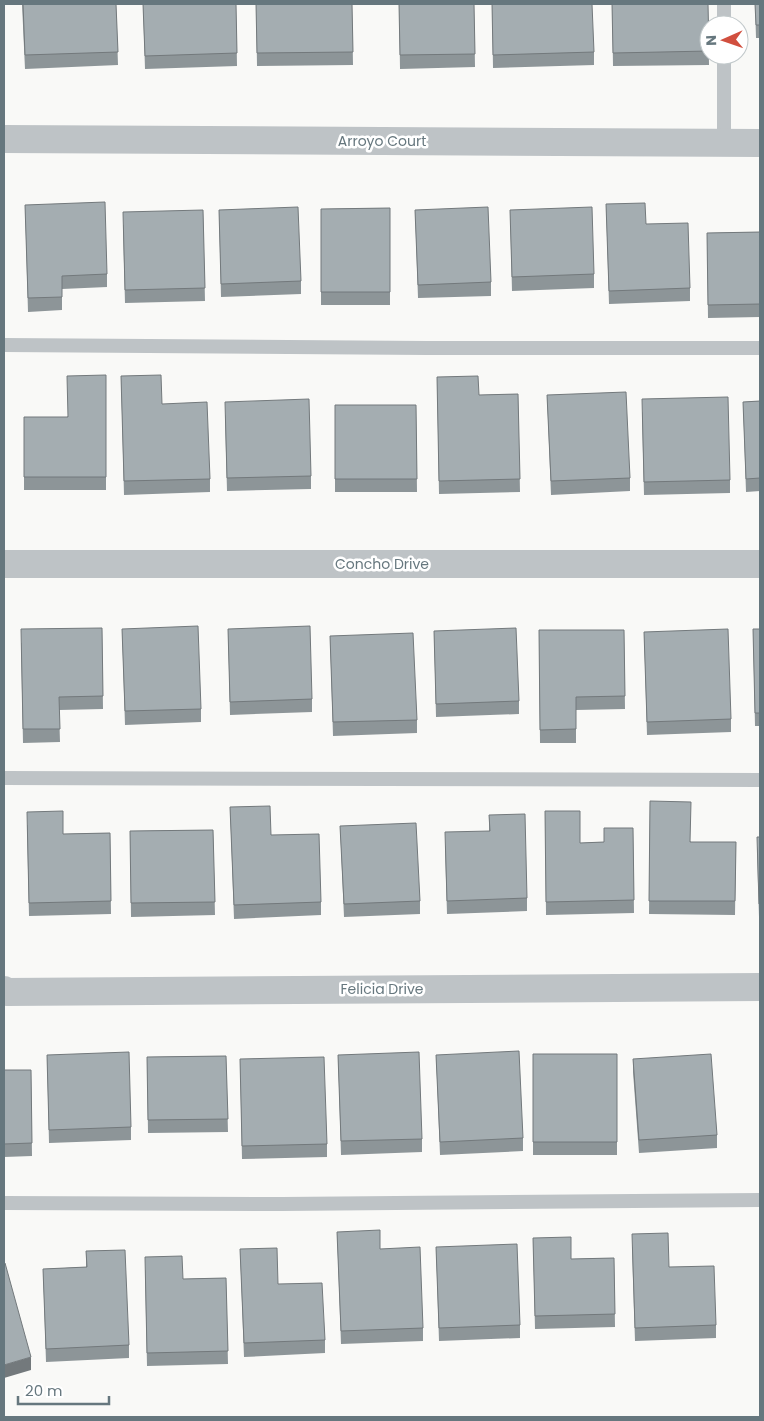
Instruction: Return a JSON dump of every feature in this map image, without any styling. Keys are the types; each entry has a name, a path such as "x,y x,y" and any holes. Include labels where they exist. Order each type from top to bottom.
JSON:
{"street":[{"name":"Arroyo Court","path":"4,139 760,144"},
{"name":"Concho Drive","path":"4,564 760,564"},
{"name":"Felicia Drive","path":"4,990 7,992 760,987"}],"lane":[{"path":"724,65 724,143"},
{"path":"4,345 760,348"},
{"path":"4,778 760,780"},
{"path":"4,1203 282,1204 760,1200"}],"building":[{"path":"23,4 116,4 118,52 25,55"},
{"path":"143,4 236,4 237,53 145,56"},
{"path":"256,4 352,4 353,52 257,53"},
{"path":"399,4 474,4 475,54 400,55"},
{"path":"492,4 592,4 594,52 493,55"},
{"path":"612,4 708,4 708,15 699,15 699,51 613,53"},
{"path":"755,4 760,4 760,25 756,25"},
{"path":"105,202 107,274 62,276 62,297 28,298 25,205"},
{"path":"645,203 646,224 688,223 690,288 609,291 606,204"},
{"path":"298,207 301,281 221,284 219,210"},
{"path":"488,207 491,282 418,285 415,210"},
{"path":"592,207 594,274 512,277 510,210"},
{"path":"390,208 390,292 321,292 321,209"},
{"path":"203,210 205,288 125,290 123,212"},
{"path":"760,232 760,304 708,305 707,233"},
{"path":"106,375 106,477 24,477 24,417 68,417 67,376"},
{"path":"161,375 162,404 207,402 210,479 124,481 121,376"},
{"path":"478,376 479,395 518,394 520,479 439,481 437,377"},
{"path":"626,392 630,478 551,481 547,395"},
{"path":"728,397 730,480 644,482 642,399"},
{"path":"309,399 311,476 227,478 225,402"},
{"path":"760,401 760,478 746,479 743,402"},
{"path":"335,405 416,405 417,479 335,479"},
{"path":"198,626 201,709 125,711 122,629"},
{"path":"310,626 312,699 230,702 228,629"},
{"path":"102,628 103,696 59,697 60,729 23,729 21,629"},
{"path":"516,628 519,701 436,704 434,631"},
{"path":"728,629 731,719 647,722 644,632"},
{"path":"753,629 760,629 760,713 755,713"},
{"path":"539,630 624,630 625,696 576,697 576,729 540,730"},
{"path":"413,633 417,720 333,722 330,636"},
{"path":"650,801 691,802 690,842 736,842 735,901 649,901"},
{"path":"270,806 271,835 319,834 321,902 234,905 230,807"},
{"path":"63,811 63,834 110,833 111,901 29,903 27,812"},
{"path":"545,811 580,811 580,843 604,842 604,828 633,828 634,900 546,902"},
{"path":"525,814 527,898 447,901 445,832 490,831 489,815"},
{"path":"416,823 420,901 344,904 340,826"},
{"path":"213,830 215,902 131,903 130,831"},
{"path":"757,837 760,837 760,904 759,904"},
{"path":"519,1051 523,1138 440,1142 436,1055"},
{"path":"129,1052 131,1127 49,1130 47,1055"},
{"path":"419,1052 422,1139 341,1141 338,1055"},
{"path":"533,1054 617,1054 617,1142 533,1142"},
{"path":"711,1054 717,1135 639,1140 633,1059"},
{"path":"226,1056 228,1119 148,1120 147,1057"},
{"path":"324,1057 327,1144 242,1146 240,1059"},
{"path":"4,1070 31,1070 32,1143 4,1144"},
{"path":"380,1230 380,1249 420,1247 423,1328 341,1331 337,1232"},
{"path":"668,1233 669,1267 714,1266 716,1325 635,1328 632,1234"},
{"path":"571,1237 571,1259 614,1258 615,1314 535,1316 533,1238"},
{"path":"517,1244 520,1325 439,1328 436,1247"},
{"path":"277,1248 278,1284 322,1283 325,1340 244,1343 240,1249"},
{"path":"125,1250 129,1345 46,1349 43,1269 87,1267 86,1251"},
{"path":"182,1256 183,1279 226,1278 228,1351 147,1353 145,1257"},
{"path":"4,1263 31,1357 4,1365"}]}
